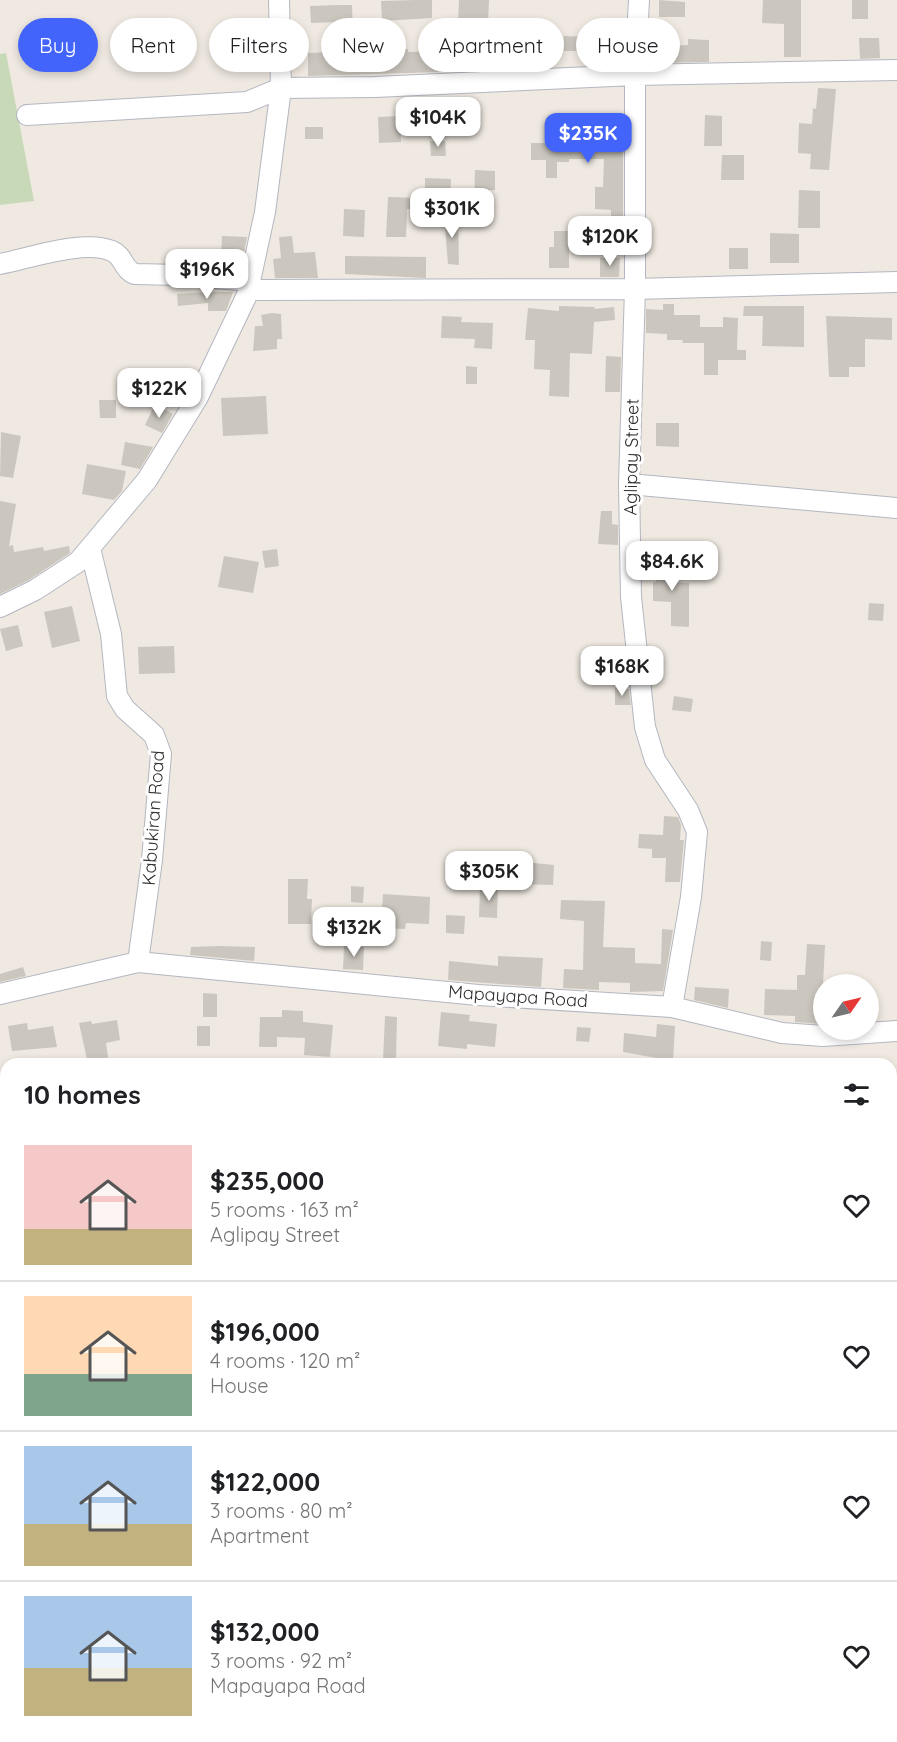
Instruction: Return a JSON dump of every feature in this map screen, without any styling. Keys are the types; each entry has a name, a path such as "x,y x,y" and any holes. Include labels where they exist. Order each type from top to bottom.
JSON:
{"street":[{"path":"0,607 59,576 90,548 147,480 198,396 250,285 265,212 281,88 279,0"},
{"name":"Aglipay Street","path":"639,0 635,75 635,289 629,484 631,597 645,727 655,760 691,815 697,832 691,897 672,1007"},
{"path":"27,115 247,102 281,88 375,87 635,75 897,70"},
{"path":"0,264 87,247 113,251 133,274 250,285 635,289 897,282"},
{"path":"629,484 897,508"},
{"name":"Kabukiran Road","path":"90,548 111,634 117,696 125,708 154,735 161,754 152,860 138,962"},
{"name":"Mapayapa Road","path":"0,994 138,962 478,995 672,1007 782,1033 823,1036 897,1031"}],"green space":[{"path":"6,53 34,201 0,205 0,54"}],"building":[{"path":"432,0 432,18 382,18 381,1"},
{"path":"459,0 489,0 488,18 458,18"},
{"path":"659,0 685,2 685,17 659,17"},
{"path":"763,0 801,0 801,57 784,57 784,24 762,23"},
{"path":"852,0 868,0 868,19 852,19"},
{"path":"352,5 352,18 321,18 321,23 311,23 310,6"},
{"path":"564,36 576,36 576,51 564,51"},
{"path":"859,38 879,38 880,58 860,59"},
{"path":"688,39 709,40 709,62 680,63 680,45 688,45"},
{"path":"406,49 408,52 418,52 418,72 442,72 308,76 309,53 321,52 321,72 406,72"},
{"path":"818,88 836,89 829,170 810,169 811,154 798,153 799,123 812,124"},
{"path":"705,115 722,116 722,146 704,146"},
{"path":"400,116 401,142 379,143 378,117"},
{"path":"553,118 594,119 594,142 623,143 623,244 611,244 611,210 595,209 595,187 603,187 604,159 569,159 569,162 557,162 557,178 546,178 546,160 531,160 531,143 553,143"},
{"path":"305,127 323,127 323,139 305,139"},
{"path":"430,141 445,141 446,156 431,156"},
{"path":"722,155 744,155 744,180 721,180"},
{"path":"475,170 495,171 495,190 488,190 488,209 474,209"},
{"path":"425,178 451,179 450,210 407,209 406,237 386,237 388,197 425,198"},
{"path":"799,190 820,191 820,228 798,228"},
{"path":"344,209 365,210 364,237 343,236"},
{"path":"444,215 458,215 459,265 448,264"},
{"path":"554,231 569,231 569,268 549,268 549,247 554,247"},
{"path":"770,233 799,234 799,263 770,263"},
{"path":"222,236 247,237 242,262 221,261"},
{"path":"292,236 294,253 315,252 318,278 275,278 273,259 281,258 279,237"},
{"path":"729,248 748,248 748,269 729,269"},
{"path":"345,256 426,257 426,278 345,274"},
{"path":"600,258 620,258 619,277 600,277"},
{"path":"233,292 226,311 208,311 208,303 178,306 177,294"},
{"path":"663,304 674,304 674,315 700,315 700,327 723,327 723,317 738,318 737,350 746,350 746,360 718,360 718,375 704,375 704,343 682,343 683,340 667,340 667,334 646,333 646,309 663,310"},
{"path":"559,306 595,307 594,309 614,307 615,320 594,322 592,354 570,353 569,397 549,396 550,370 534,369 535,340 525,340 528,308 559,311"},
{"path":"744,306 804,306 804,347 762,346 763,316 743,316"},
{"path":"281,314 282,339 277,339 277,349 253,351 255,326 263,326 261,315"},
{"path":"442,316 462,317 461,322 493,323 492,349 474,348 475,339 441,338"},
{"path":"826,316 892,318 892,340 865,339 865,367 849,367 849,377 829,377"},
{"path":"606,356 621,357 620,392 605,392"},
{"path":"466,366 477,367 477,384 466,384"},
{"path":"266,396 268,434 223,436 221,398"},
{"path":"99,400 116,400 116,418 100,418"},
{"path":"155,404 173,414 162,433 145,425"},
{"path":"656,423 679,423 679,447 656,446"},
{"path":"1,432 21,436 13,478 0,476"},
{"path":"125,442 153,447 140,469 121,465"},
{"path":"87,464 126,471 122,491 114,500 82,494"},
{"path":"0,501 16,504 9,546 13,545 14,552 43,547 44,551 69,546 70,553 29,580 0,594"},
{"path":"601,511 612,511 612,524 618,525 618,545 598,544"},
{"path":"277,549 279,566 265,568 262,551"},
{"path":"656,554 670,554 670,582 689,583 689,627 671,626 671,602 653,601"},
{"path":"224,556 259,562 253,593 218,587"},
{"path":"869,603 884,604 883,621 868,620"},
{"path":"72,606 80,641 52,648 44,612"},
{"path":"18,625 23,646 6,651 0,629"},
{"path":"174,646 175,673 139,674 138,647"},
{"path":"615,688 629,689 631,705 615,705"},
{"path":"674,696 693,699 691,712 672,710"},
{"path":"664,816 678,817 681,825 680,840 684,840 680,882 665,882 666,858 652,858 652,849 638,848 639,834 663,835"},
{"path":"515,861 554,865 553,885 514,884"},
{"path":"288,879 308,879 307,899 312,899 311,924 288,924"},
{"path":"351,886 364,887 363,903 351,902"},
{"path":"480,886 498,886 497,918 479,917"},
{"path":"383,894 430,897 429,924 406,923 405,929 381,928"},
{"path":"561,900 605,901 603,947 635,948 635,963 661,964 662,929 673,930 663,991 630,992 630,983 599,982 599,990 563,988 564,969 583,970 584,921 560,919"},
{"path":"446,915 465,916 464,934 446,933"},
{"path":"761,941 772,942 771,961 760,960"},
{"path":"807,944 825,945 824,974 813,974 813,1023 795,1022 795,1016 764,1015 765,989 797,990 797,975 805,975"},
{"path":"344,946 364,947 363,970 343,969"},
{"path":"191,947 255,947 254,961 190,955"},
{"path":"498,956 543,958 541,987 448,980 449,961 498,966"},
{"path":"23,967 26,976 0,982 0,974"},
{"path":"695,987 729,989 728,1008 694,1000"},
{"path":"203,993 217,994 217,1017 203,1017"},
{"path":"282,1010 303,1011 303,1022 333,1025 330,1057 304,1055 305,1038 277,1037 277,1047 259,1047 260,1017 282,1017"},
{"path":"441,1012 470,1015 469,1021 497,1024 495,1047 467,1044 467,1049 438,1046"},
{"path":"385,1016 397,1017 396,1058 383,1058"},
{"path":"117,1020 120,1040 106,1043 108,1058 87,1058 79,1023 91,1021 92,1024"},
{"path":"27,1023 28,1030 53,1026 57,1047 12,1051 8,1026"},
{"path":"657,1024 675,1026 673,1058 656,1058 623,1052 624,1033 656,1037"},
{"path":"197,1026 210,1026 210,1046 197,1046"},
{"path":"577,1027 591,1028 589,1042 576,1041"}]}
